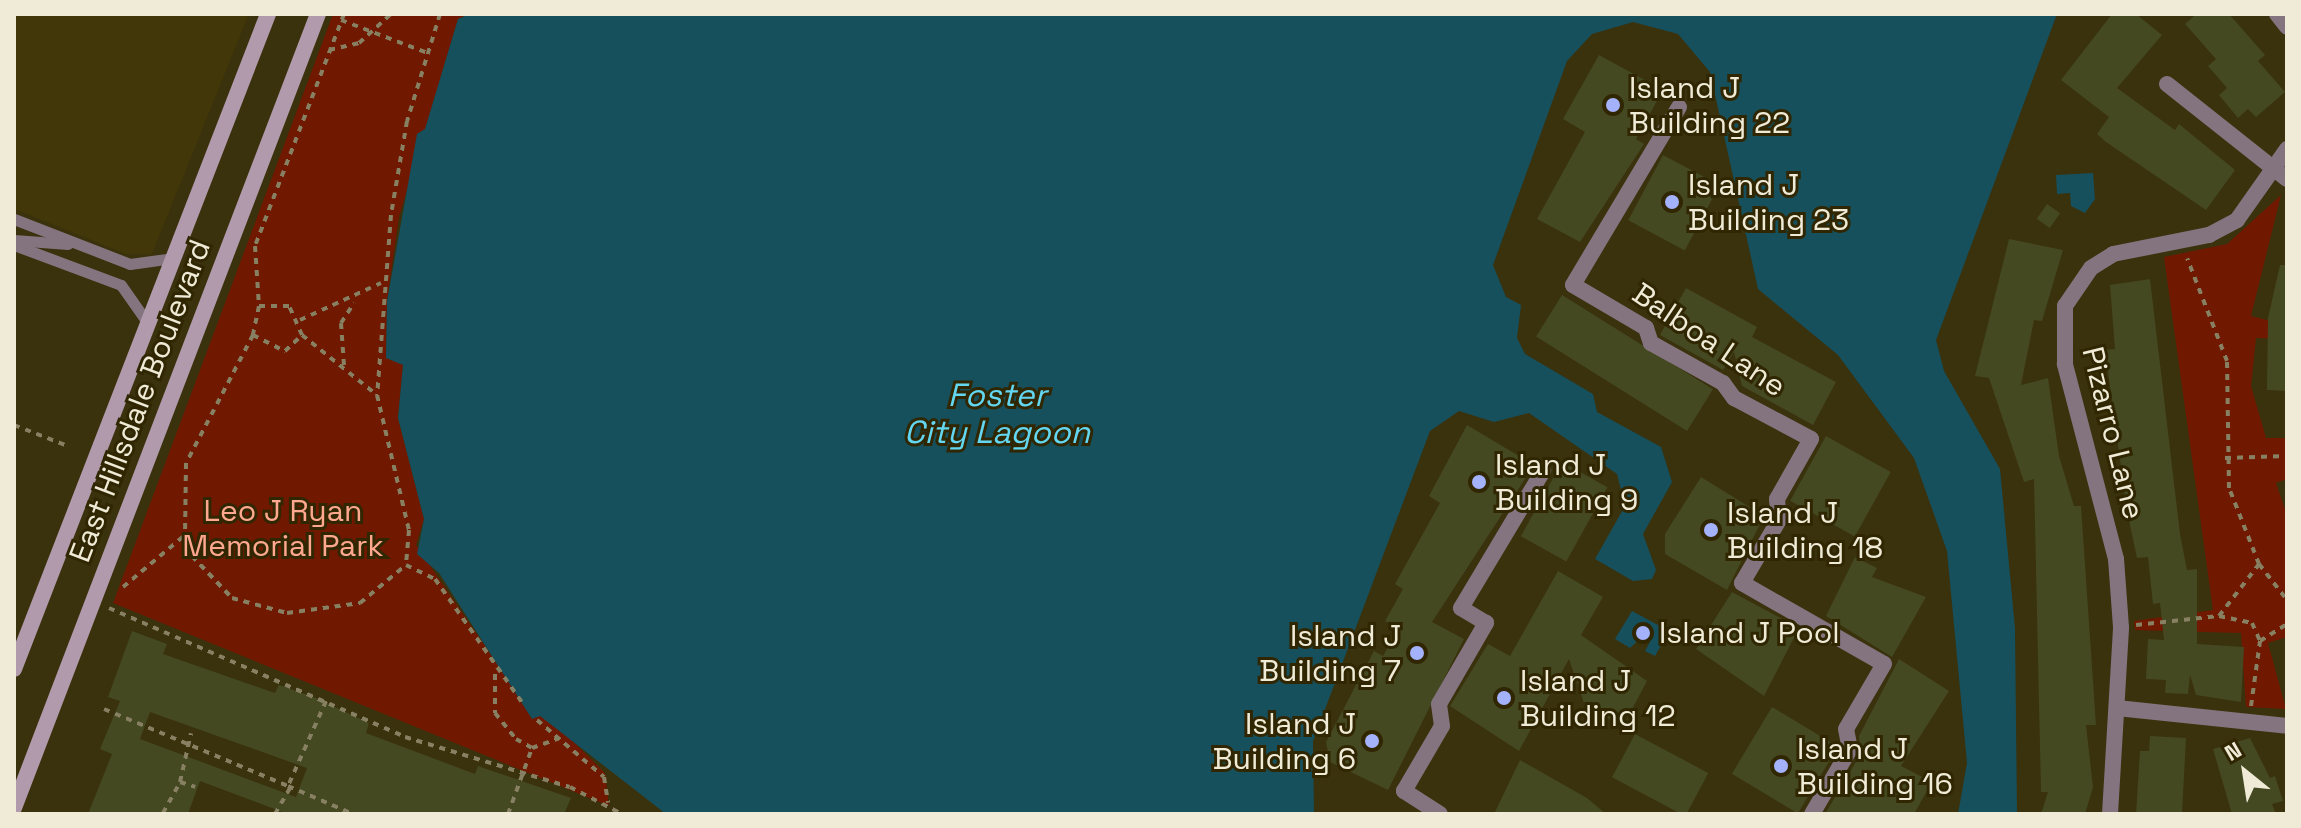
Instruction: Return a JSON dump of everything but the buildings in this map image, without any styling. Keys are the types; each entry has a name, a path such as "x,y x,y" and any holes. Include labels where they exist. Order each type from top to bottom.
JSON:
{"main road":[{"name":"East Hillsdale Boulevard","path":"14,669 268,14"},
{"name":"East Hillsdale Boulevard","path":"14,808 318,14"}],"street":[{"path":"2277,14 2287,27"},
{"path":"2167,84 2282,174"},
{"name":"Balboa Lane","path":"1679,107 1573,285 1646,328 1651,343 1723,383 1734,398 1811,439 1777,499 1779,520 1742,583 1884,664 1846,729 1850,749 1812,814"},
{"name":"Pizarro Lane","path":"2110,814 2121,627 2116,559 2060,326 2075,286 2091,268 2113,254 2180,242 2237,220 2282,174 2287,149"},
{"path":"1440,814 1404,791 1442,726 1439,704 1486,623 1461,608 1543,471"},
{"path":"2117,708 2285,726 2287,745"}],"lane":[{"path":"14,219 130,264 173,258"},
{"path":"14,242 81,245"},
{"path":"14,242 121,285 147,322"}],"path":[{"path":"329,50 374,31 391,14"},
{"path":"428,53 342,17 255,246 259,306 253,335 196,433 186,463 185,535 192,556 232,598 287,613 360,603 406,565 409,530 377,395 381,283 407,121 428,53 440,14"},
{"path":"2180,242 2227,361 2225,458 2229,488 2259,564 2287,600"},
{"path":"300,320 357,300 381,283"},
{"path":"345,368 341,323 357,300"},
{"path":"259,306 289,306 300,320 302,335 377,395"},
{"path":"253,335 285,351 302,335"},
{"path":"14,425 68,446"},
{"path":"2225,458 2287,456"},
{"path":"123,587 185,535"},
{"path":"2219,616 2259,564"},
{"path":"406,565 435,579 495,674 524,705"},
{"path":"109,608 326,701 518,777 608,803 622,814"},
{"path":"2121,627 2219,616 2252,623 2260,641 2251,723"},
{"path":"2260,641 2287,624"},
{"path":"495,674 495,713 532,748"},
{"path":"275,814 326,701"},
{"path":"104,709 353,814"},
{"path":"537,720 604,777 608,803"},
{"path":"163,813 180,782 191,733"},
{"path":"508,814 518,777 532,748 557,739"},
{"path":"180,782 195,787"}],"shaded area":[{"path":"14,14 249,14 152,254 126,254 14,209"}],"green space":[{"name":"Leo J Ryan Memorial Park","path":"333,14 470,14 458,19 399,217 387,301 386,357 403,365 398,418 424,519 416,545 502,671 605,773 609,806 113,603"},
{"path":"2281,195 2251,316 2287,325 2287,339 2256,338 2251,386 2266,438 2287,438 2287,479 2276,483 2287,515 2287,637 2268,643 2286,709 2246,707 2241,633 2135,630 2134,621 2213,610 2164,257 2227,244"}],"water":[{"name":"Foster City Lagoon","path":"470,14 2057,14 1936,340 1944,371 2000,469 2015,628 2017,814 1958,814 1967,763 1947,551 1914,458 1838,355 1758,289 1710,72 1678,34 1633,22 1592,34 1567,61 1493,265 1506,297 1521,305 1517,338 1525,354 1593,394 1597,412 1661,447 1672,482 1643,534 1656,570 1652,579 1633,581 1595,559 1625,506 1617,474 1529,413 1494,422 1459,411 1430,431 1313,741 1314,814 666,814 540,716 532,719 439,573 417,554 424,519 398,418 403,365 386,358 387,301 417,134 425,129 458,19"},
{"path":"2093,173 2095,199 2085,213 2071,206 2070,193 2057,194 2056,175"},
{"name":"Island J Pool","path":"1632,611 1669,631 1655,656 1645,651 1650,642 1644,635 1630,648 1615,639"}],"place":[{"name":"Island J Building 22","path":"1613,105"},
{"name":"Island J Building 23","path":"1672,202"},
{"name":"Island J Building 9","path":"1479,482"},
{"name":"Island J Building 18","path":"1711,530"},
{"name":"Island J Pool","path":"1643,633"},
{"name":"Island J Building 7","path":"1417,653"},
{"name":"Island J Building 12","path":"1504,698"},
{"name":"Island J Building 6","path":"1372,741"},
{"name":"Island J Building 16","path":"1781,766"}]}
